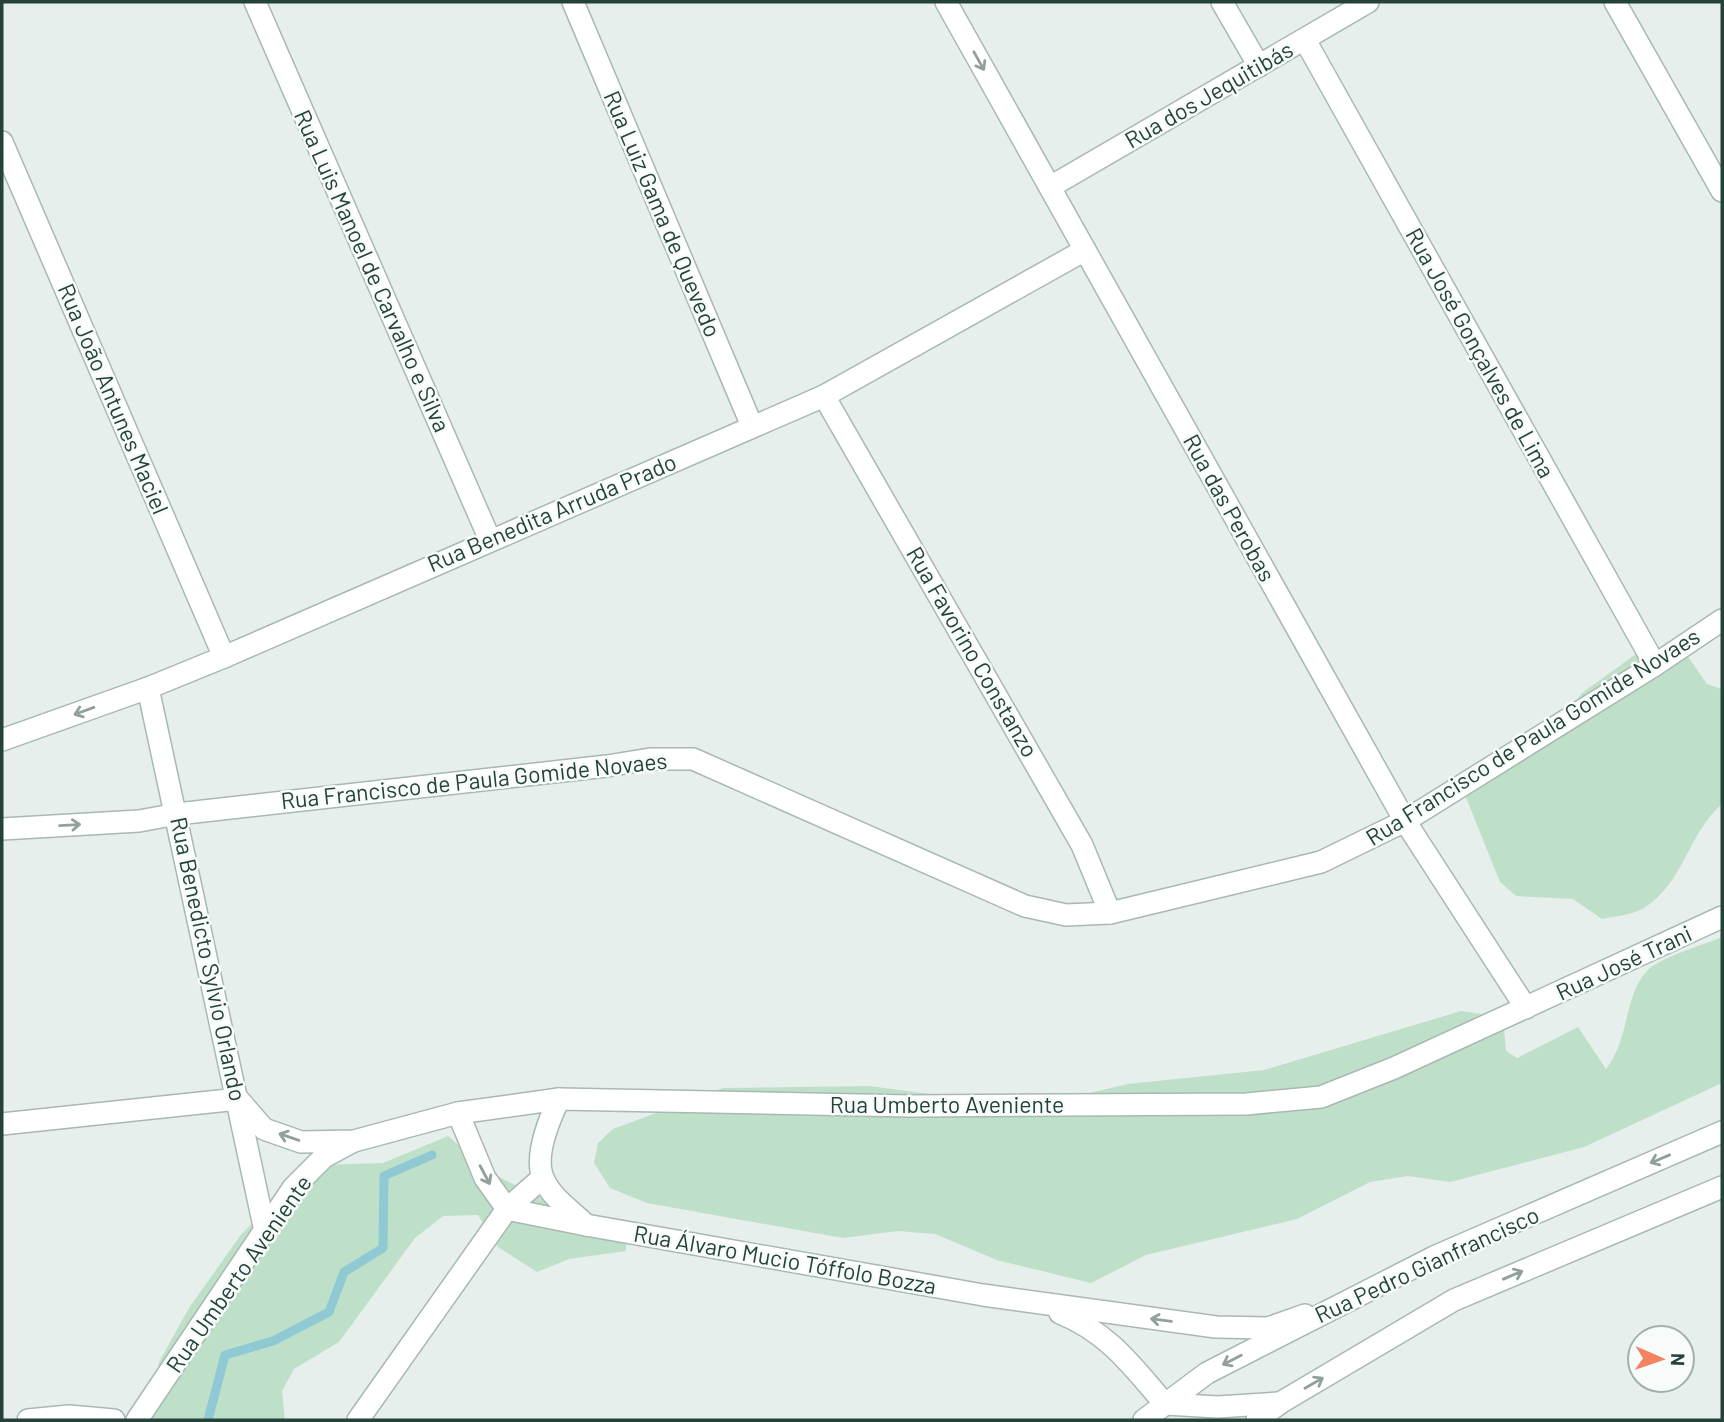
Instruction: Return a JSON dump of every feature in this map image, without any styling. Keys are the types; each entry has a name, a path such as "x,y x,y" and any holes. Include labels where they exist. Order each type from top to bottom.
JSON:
{"street":[{"name":"Rua Luis Manoel de Carvalho e Silva","path":"255,2 490,540"},
{"name":"Rua Luiz Gama de Quevedo","path":"573,2 752,426"},
{"name":"Rua das Perobas","path":"946,2 1405,821 1526,1008"},
{"path":"1222,2 1259,66"},
{"name":"Rua dos Jequitibás","path":"1050,187 1368,2"},
{"path":"1615,2 1722,191"},
{"name":"Rua José Gonçalves de Lima","path":"1305,40 1655,665"},
{"name":"Rua João Antunes Maciel","path":"2,142 224,657"},
{"name":"Rua Benedita Arruda Prado","path":"2,740 148,688 224,657 824,396 1085,250"},
{"name":"Rua Favorino Constanzo","path":"824,396 1082,845 1110,913"},
{"name":"Rua Francisco de Paula Gomide Novaes","path":"2,829 139,821 177,814 607,766 650,758 693,759 1025,906 1066,915 1110,913 1321,862 1405,821 1655,665 1722,620"},
{"name":"Rua Benedicto Sylvio Orlando","path":"148,688 265,1231"},
{"name":"Rua José Trani","path":"1526,1008 1722,917"},
{"name":"Rua Umberto Aveniente","path":"238,1099 264,1129 301,1142 354,1140 458,1113 559,1100 909,1106 1271,1102 1321,1097 1394,1068 1526,1008"},
{"path":"2,1124 238,1099"},
{"path":"559,1100 543,1134 542,1178 554,1195 586,1224"},
{"path":"458,1113 485,1178 507,1209"},
{"name":"Rua Pedro Gianfrancisco","path":"1144,1420 1207,1373 1434,1257 1722,1132"},
{"name":"Rua Umberto Aveniente","path":"137,1420 293,1188 324,1157 354,1140"},
{"path":"358,1420 507,1209 542,1178"},
{"name":"Rua Pedro Gianfrancisco","path":"1256,1420 1454,1300 1722,1187"},
{"name":"Rua Álvaro Mucio Tóffolo Bozza","path":"507,1209 983,1295 1240,1329 1268,1328 1347,1301"},
{"name":"Rua Álvaro Mucio Tóffolo Bozza","path":"983,1295 1060,1313 1087,1324 1122,1355 1165,1404"},
{"path":"1165,1404 1218,1407 1280,1403"},
{"path":"28,1420 69,1416 114,1420"}],"green space":[{"path":"1682,648 1707,684 1722,689 1722,804 1701,829 1677,872 1657,898 1644,908 1602,919 1573,899 1516,896 1500,882 1465,795 1540,748 1582,693 1636,654"},
{"path":"1722,937 1722,1083 1584,1147 1450,1182 1408,1176 1370,1182 1297,1219 1146,1255 1091,1283 997,1260 935,1234 898,1231 843,1238 647,1203 610,1188 594,1163 598,1143 613,1129 723,1088 869,1086 1030,1107 1128,1084 1264,1070 1461,1011 1503,1017 1506,1051 1517,1058 1578,1027 1606,1069 1620,1044 1634,992 1648,970 1672,956"},
{"path":"448,1136 491,1173 626,1241 626,1251 569,1259 537,1272 498,1247 478,1215 443,1216 415,1238 339,1342 294,1369 282,1391 285,1420 151,1420 159,1362 189,1308 240,1236 286,1187 318,1165 383,1163"}],"waterway":[{"path":"208,1420 225,1355 273,1341 329,1312 344,1272 383,1248 384,1176 432,1155"}]}
